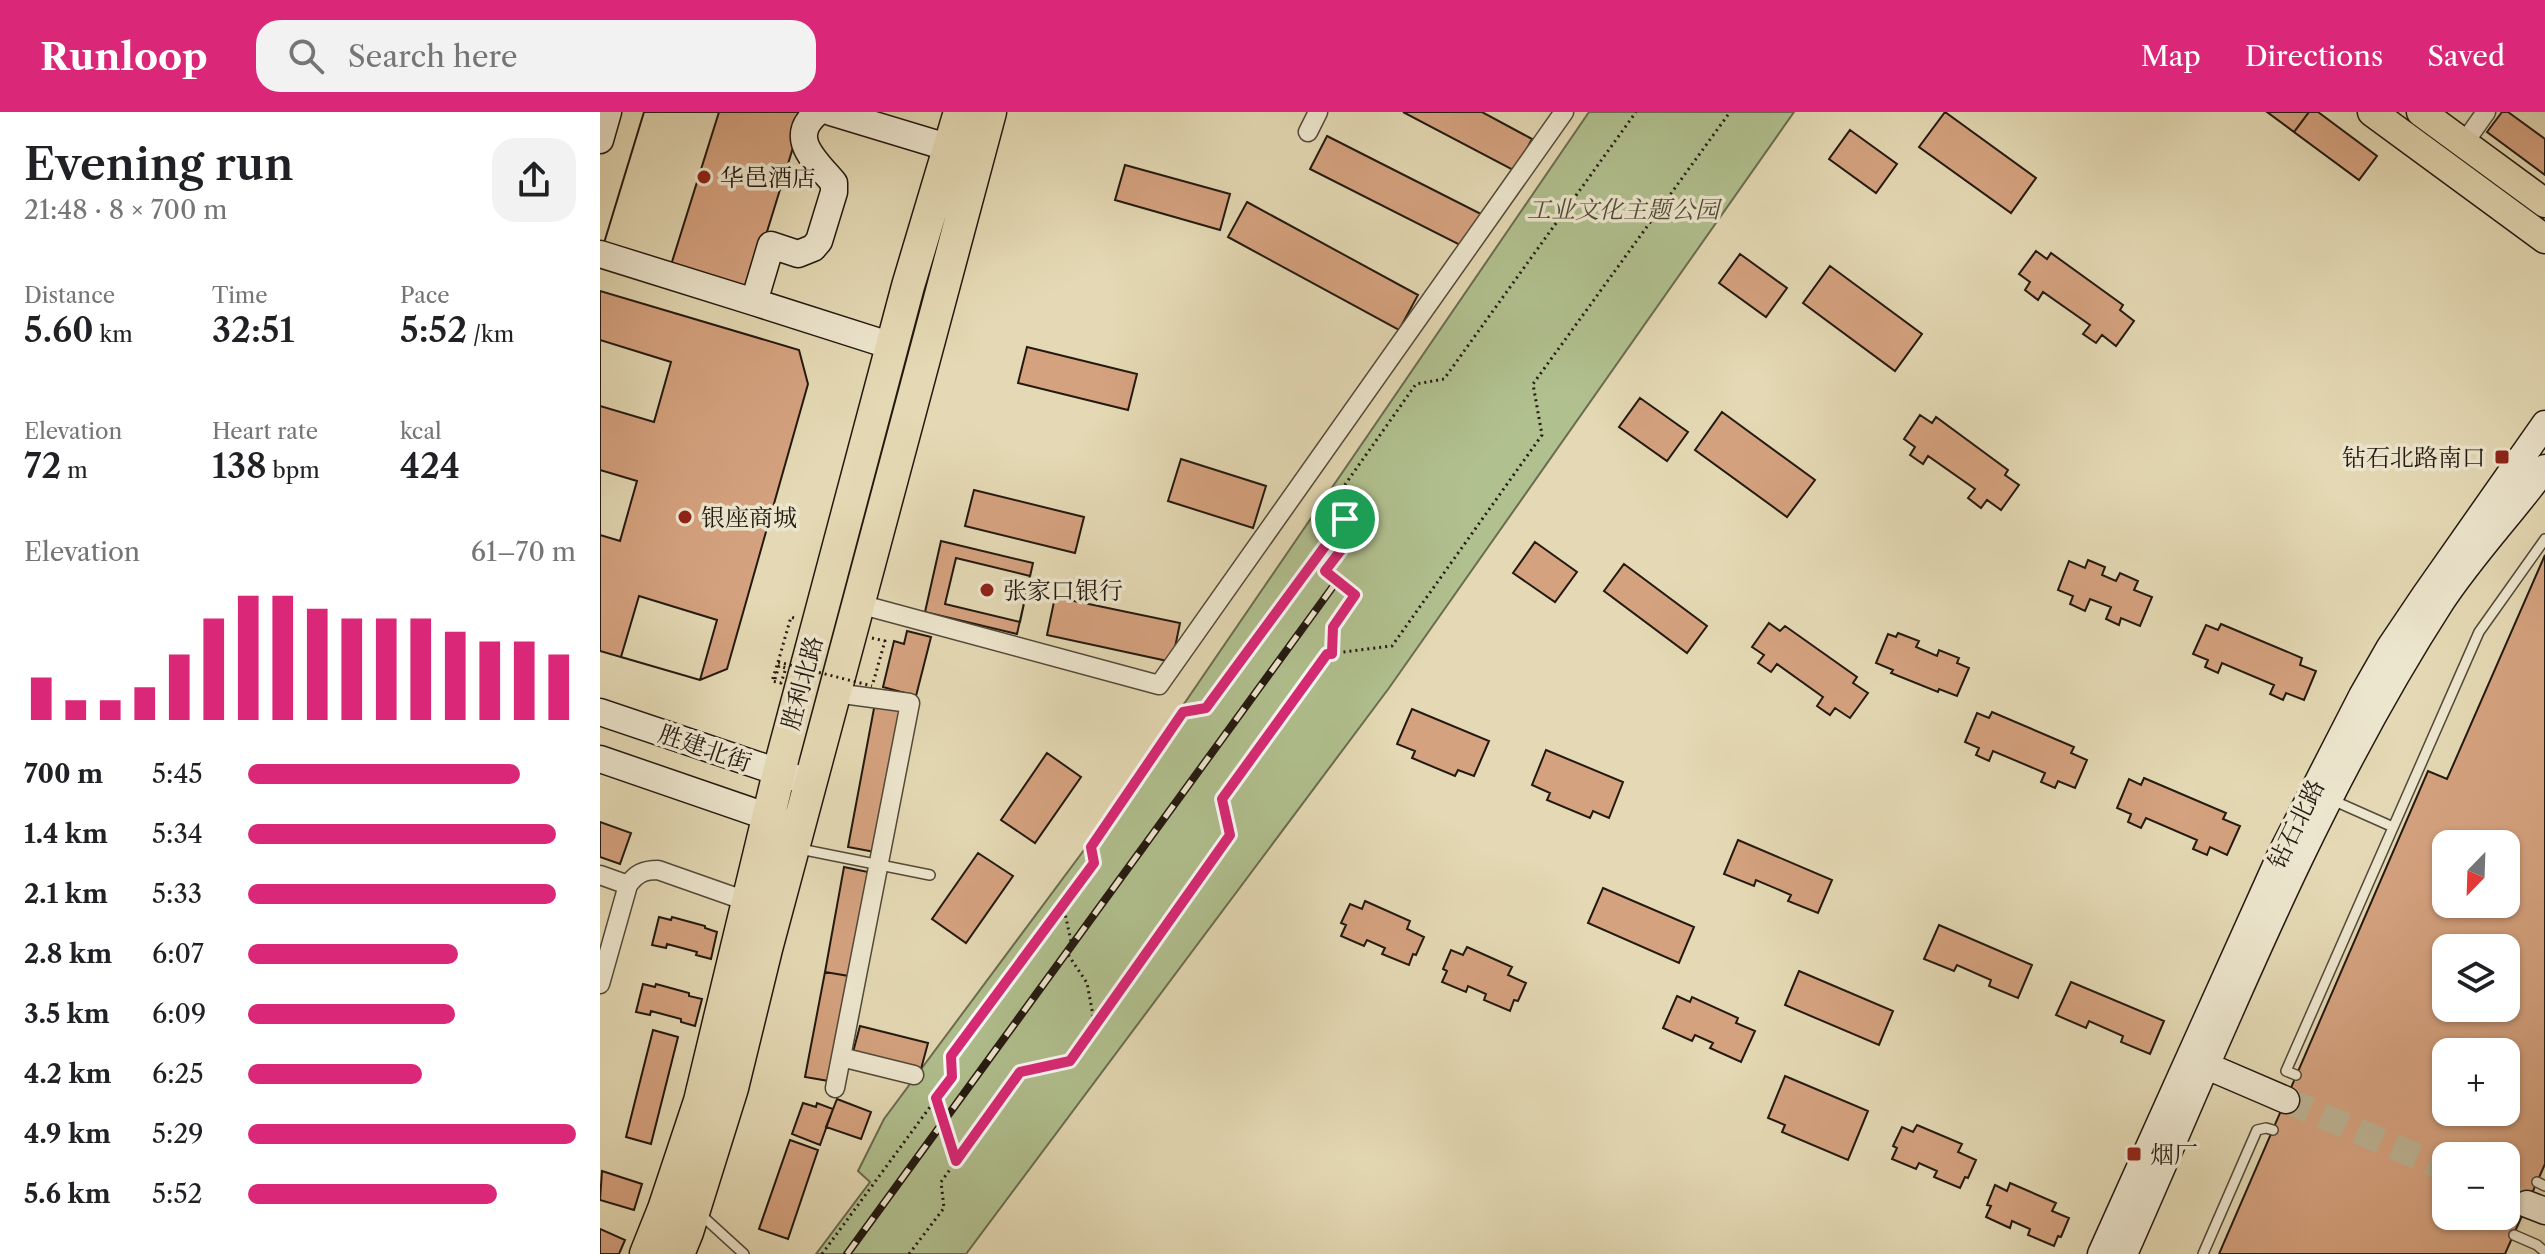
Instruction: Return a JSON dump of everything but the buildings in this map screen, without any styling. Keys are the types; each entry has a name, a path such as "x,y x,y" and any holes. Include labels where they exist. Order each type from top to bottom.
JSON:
{"highway":[{"name":"胜利北路","path":"646,1254 700,1101 779,773 892,346 960,112"},
{"name":"胜利北路","path":"678,1254 732,1088 766,949 990,112"}],"main road":[{"path":"600,140 608,112"},
{"path":"754,302 771,245 798,254 813,248 819,241 834,183 804,148 803,138 811,118 818,112"},
{"path":"831,112 950,148"},
{"path":"2372,112 2545,239"},
{"path":"2421,112 2545,203"},
{"path":"600,254 892,346"},
{"name":"钻石北路","path":"2124,1254 2207,1066 2362,696 2390,647 2545,424"},
{"name":"钻石北路","path":"2101,1254 2275,866 2443,599 2545,468"},
{"name":"胜建北街","path":"600,712 811,782"},
{"name":"胜建北街","path":"600,759 769,817 797,837"},
{"path":"2207,1066 2286,1100"}],"street":[{"path":"1308,132 1318,112"},
{"path":"859,604 1159,685 1564,112"},
{"path":"2464,143 2486,112"},
{"path":"835,693 910,703 835,1088"},
{"path":"600,984 628,885 646,870 658,870 749,902"},
{"path":"600,875 628,885"},
{"path":"841,1057 914,1075"}],"lane":[{"path":"2296,1075 2286,1071 2479,632 2545,539"},
{"path":"2320,795 2393,827"},
{"path":"797,837 878,865 930,875"},
{"path":"2203,1254 2257,1130 2273,1130"},
{"path":"695,1209 744,1254"},
{"path":"2514,1235 2545,1252"}],"path":[{"path":"822,1254 952,1077 951,1056 1094,863 1091,847 1183,712 1206,708 1348,515 1344,486 1416,384 1444,379 1636,112"},
{"path":"909,1254 944,1208 941,1182 1020,1072 1070,1061 1230,835 1222,799 1327,654 1392,646 1542,435 1533,384 1730,112"},
{"path":"1332,654 1333,627 1355,595 1325,571 1351,537 1345,519"},
{"path":"775,679 779,666 786,668 781,683 772,681 791,617"},
{"path":"778,662 872,686 885,641"},
{"path":"1063,904 1072,946 1067,953 1087,983 1095,1026"},
{"path":"936,1098 956,1161"}],"green space":[{"name":"工业文化主题公园","path":"1589,112 1794,112 1389,688 966,1254 816,1254 870,1182 858,1171 884,1119 1084,850"}],"tunnel":[{"path":"2286,1100 2432,1163"},
{"path":"2520,1201 2527,1204"}],"railway":[{"path":"847,1254 1337,581"}],"place":[{"name":"华邑酒店","path":"704,177"},
{"name":"钻石北路南口","path":"2502,457"},
{"name":"银座商城","path":"685,517"},
{"name":"张家口银行","path":"987,590"},
{"name":"烟厂","path":"2134,1154"}],"route":[{"path":"1345,519 1351,537 1325,571 1355,595 1333,627 1332,654 1327,654 1222,799 1230,835 1070,1061 1020,1072 956,1161 936,1098 952,1077 951,1056 1094,863 1091,847 1183,712 1206,708 1345,519"}]}
